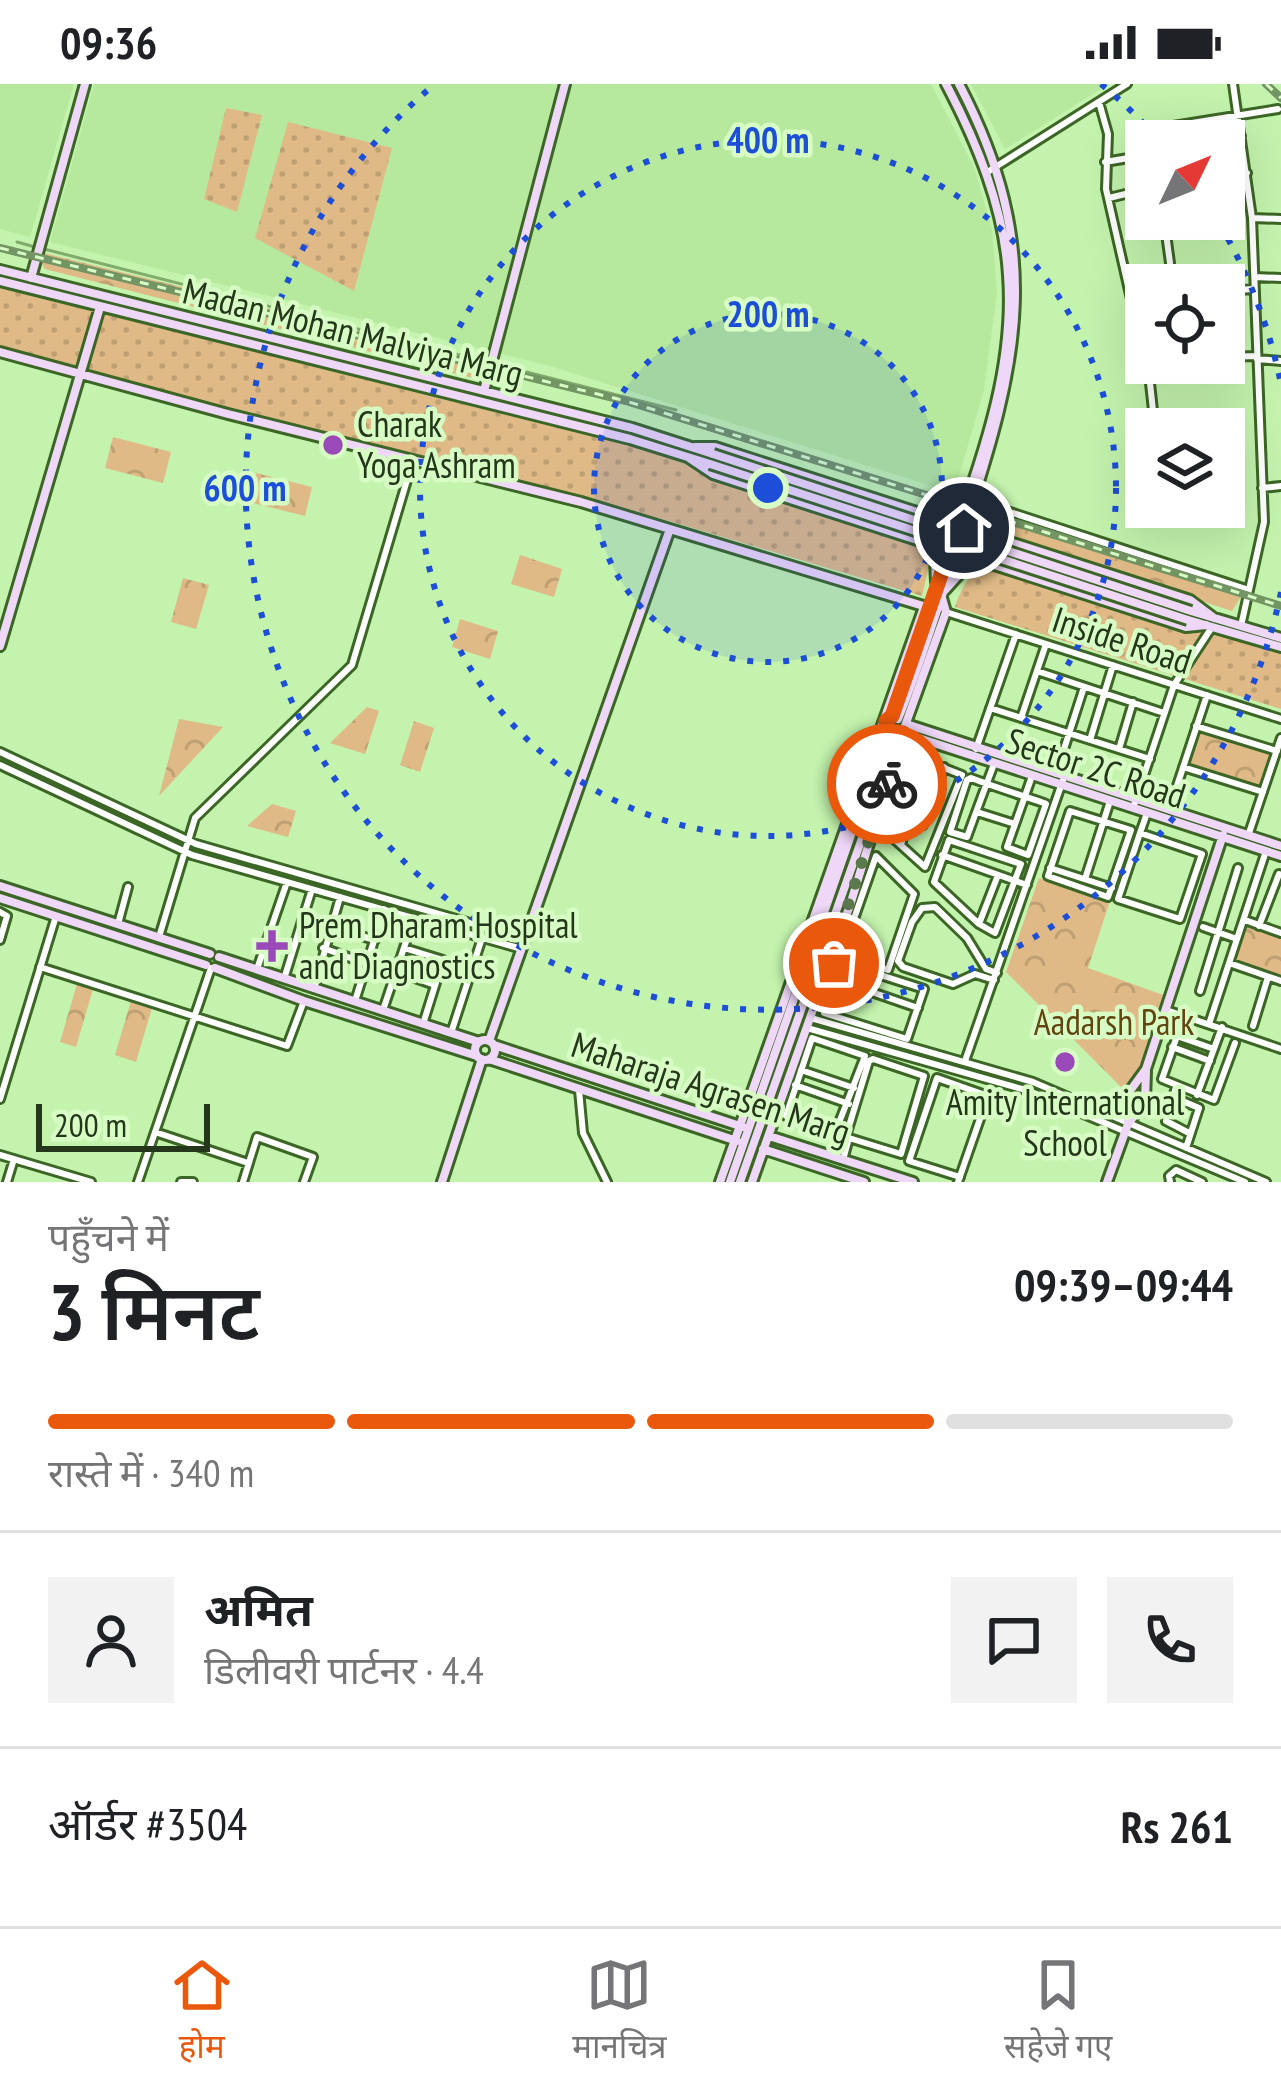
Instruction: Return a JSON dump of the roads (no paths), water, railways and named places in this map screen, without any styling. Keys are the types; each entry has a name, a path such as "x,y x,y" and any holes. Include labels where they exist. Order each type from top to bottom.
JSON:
{"street":[{"path":"31,278 85,84"},
{"path":"484,391 565,84"},
{"path":"721,1182 749,1145 770,1136 792,1084 809,1023 855,903 876,856 913,890 888,970 842,953 855,903 906,699 961,527 1006,359 1008,272 986,173 946,84"},
{"path":"959,84 997,167 1013,256 1016,311 1003,407 961,527"},
{"path":"986,173 1127,84"},
{"path":"1233,84 1240,120"},
{"path":"1099,102 1108,127 1107,198 1125,269"},
{"path":"1209,120 1278,109"},
{"path":"1241,626 1264,537 1252,218 1245,158"},
{"path":"1105,162 1125,159"},
{"path":"1107,198 1125,194"},
{"path":"1252,218 1281,219"},
{"path":"1167,240 1170,262"},
{"name":"Madan Mohan Malviya Marg","path":"0,270 484,391 691,452"},
{"path":"1253,277 1281,278"},
{"name":"Madan Mohan Malviya Marg","path":"0,281 691,452"},
{"path":"1245,289 1253,289"},
{"path":"0,646 100,307"},
{"path":"0,352 670,529 927,607"},
{"path":"1245,357 1281,361"},
{"path":"691,452 715,446 1190,600 1211,624"},
{"path":"691,452 1281,647"},
{"path":"691,452 695,466 713,474 928,546 1186,627 1241,626 1281,638"},
{"path":"160,937 200,812 352,665 413,460"},
{"path":"1262,488 1281,486"},
{"path":"973,500 1249,594"},
{"path":"442,1182 670,529"},
{"path":"749,1129 946,612 928,546"},
{"path":"752,1182 749,1129 872,752 927,607 964,570 980,561"},
{"path":"872,752 900,724 927,607"},
{"name":"Inside Road","path":"946,612 1281,719"},
{"path":"1134,804 1174,685 1211,624"},
{"path":"976,749 1016,634"},
{"path":"1021,718 1046,644"},
{"path":"1090,740 1113,665"},
{"path":"1036,671 1165,713"},
{"path":"965,1061 1061,779 1084,686"},
{"path":"1168,810 1207,695"},
{"path":"1119,749 1132,702"},
{"path":"990,708 1150,758"},
{"name":"Sector 2C Road","path":"900,724 941,747 1032,776 1061,779 1110,801 1168,810 1281,856"},
{"name":"Sector 2C Road","path":"900,724 1134,804 1148,813 1281,845"},
{"path":"1196,726 1276,752"},
{"path":"1248,836 1281,738"},
{"path":"740,1182 749,1129 884,743"},
{"path":"908,820 925,824 941,747"},
{"path":"0,752 188,839 524,944"},
{"path":"909,756 936,764 962,775 924,867 883,829 909,756"},
{"path":"901,845 936,764"},
{"path":"994,764 986,784 966,838 950,831 967,780 986,784 1024,796 1046,804 1027,855 1007,848 1024,796 1032,776"},
{"path":"0,765 185,851 482,938 524,944"},
{"path":"1183,767 1263,792"},
{"path":"70,798 75,787"},
{"path":"1085,879 1110,801"},
{"path":"1070,811 1104,821 1131,830 1108,897 1049,878 1070,811"},
{"path":"976,812 1015,824"},
{"path":"1140,833 1202,854 1180,919 1118,898 1140,833 1148,813"},
{"path":"1108,1182 1127,1127 1146,1097 1146,1069 1224,833"},
{"path":"950,839 1020,864 1016,881 995,933 935,885 934,879 950,839"},
{"path":"1209,1024 1266,851"},
{"path":"942,855 1027,885"},
{"path":"1050,868 1112,888"},
{"path":"1200,991 1238,868"},
{"path":"1259,926 1279,874"},
{"path":"980,924 998,875"},
{"path":"256,970 286,882"},
{"path":"37,898 41,885"},
{"name":"Maharaja Agrasen Marg","path":"0,886 913,1182"},
{"path":"118,924 128,887"},
{"path":"284,979 312,889"},
{"path":"314,988 340,897"},
{"name":"Maharaja Agrasen Marg","path":"0,898 864,1182"},
{"path":"935,907 967,938 995,976 975,974 953,984 903,967 898,961 911,922 922,908 935,907"},
{"path":"355,1001 384,909"},
{"path":"0,912 7,916 0,940"},
{"path":"0,1099 56,916"},
{"path":"383,1010 414,918"},
{"path":"1243,920 1281,933"},
{"path":"331,927 375,940"},
{"path":"1203,927 1237,939"},
{"path":"451,1033 482,938"},
{"path":"323,948 367,964"},
{"path":"404,948 443,959 423,1024"},
{"path":"138,1182 214,955"},
{"path":"834,963 924,988 905,1040 825,1014 834,963"},
{"path":"1228,963 1281,981"},
{"path":"40,967 287,1046 304,1001"},
{"path":"828,995 852,1003 865,969"},
{"path":"395,971 435,985"},
{"path":"1253,1027 1268,977"},
{"path":"860,988 919,1008"},
{"path":"1166,1010 1281,1049"},
{"path":"809,1023 1033,1082 1185,1152 1266,1182"},
{"path":"809,1023 1029,1090 1127,1127"},
{"path":"1159,1028 1214,1049"},
{"path":"1198,1095 1222,1028"},
{"path":"1162,1076 1177,1036"},
{"path":"792,1084 785,1116 835,1133 865,1056 812,1038 797,1069"},
{"path":"483,1058 487,1043"},
{"path":"1146,1069 1176,1087 1215,1099 1235,1043"},
{"path":"1172,1047 1210,1061"},
{"path":"843,1160 846,1136 871,1059 924,1076 901,1154 849,1138"},
{"path":"797,1069 854,1088"},
{"path":"1127,1127 1126,1095 1146,1069"},
{"path":"939,1078 988,1096 959,1179 909,1160 939,1078"},
{"path":"792,1084 849,1104"},
{"path":"1176,1087 1166,1123 1190,1134"},
{"path":"578,1090 583,1133 607,1182"},
{"path":"1170,1182 1202,1109 1173,1097"},
{"path":"155,1132 248,1163"},
{"path":"243,1182 257,1137 313,1157 304,1182"},
{"path":"730,1182 749,1145"},
{"path":"1185,1152 1245,1182"},
{"path":"0,1155 91,1182"},
{"path":"7,1182 14,1160"},
{"path":"1176,1170 1202,1182"},
{"path":"181,1182 193,1182"}],"waterway":[{"path":"17,242 35,247"},
{"path":"44,249 676,410"},
{"path":"983,508 1281,604"}],"railway":[{"path":"1266,84 1281,98"},
{"path":"0,248 626,401 1281,606"}],"place":[{"name":"Charak Yoga Ashram","path":"333,445"},
{"name":"Prem Dharam Hospital and Diagnostics","path":"272,946"},
{"name":"Amity International School","path":"1065,1062"}],"park label":[{"name":"Aadarsh Park","path":"1114,1022"}]}
